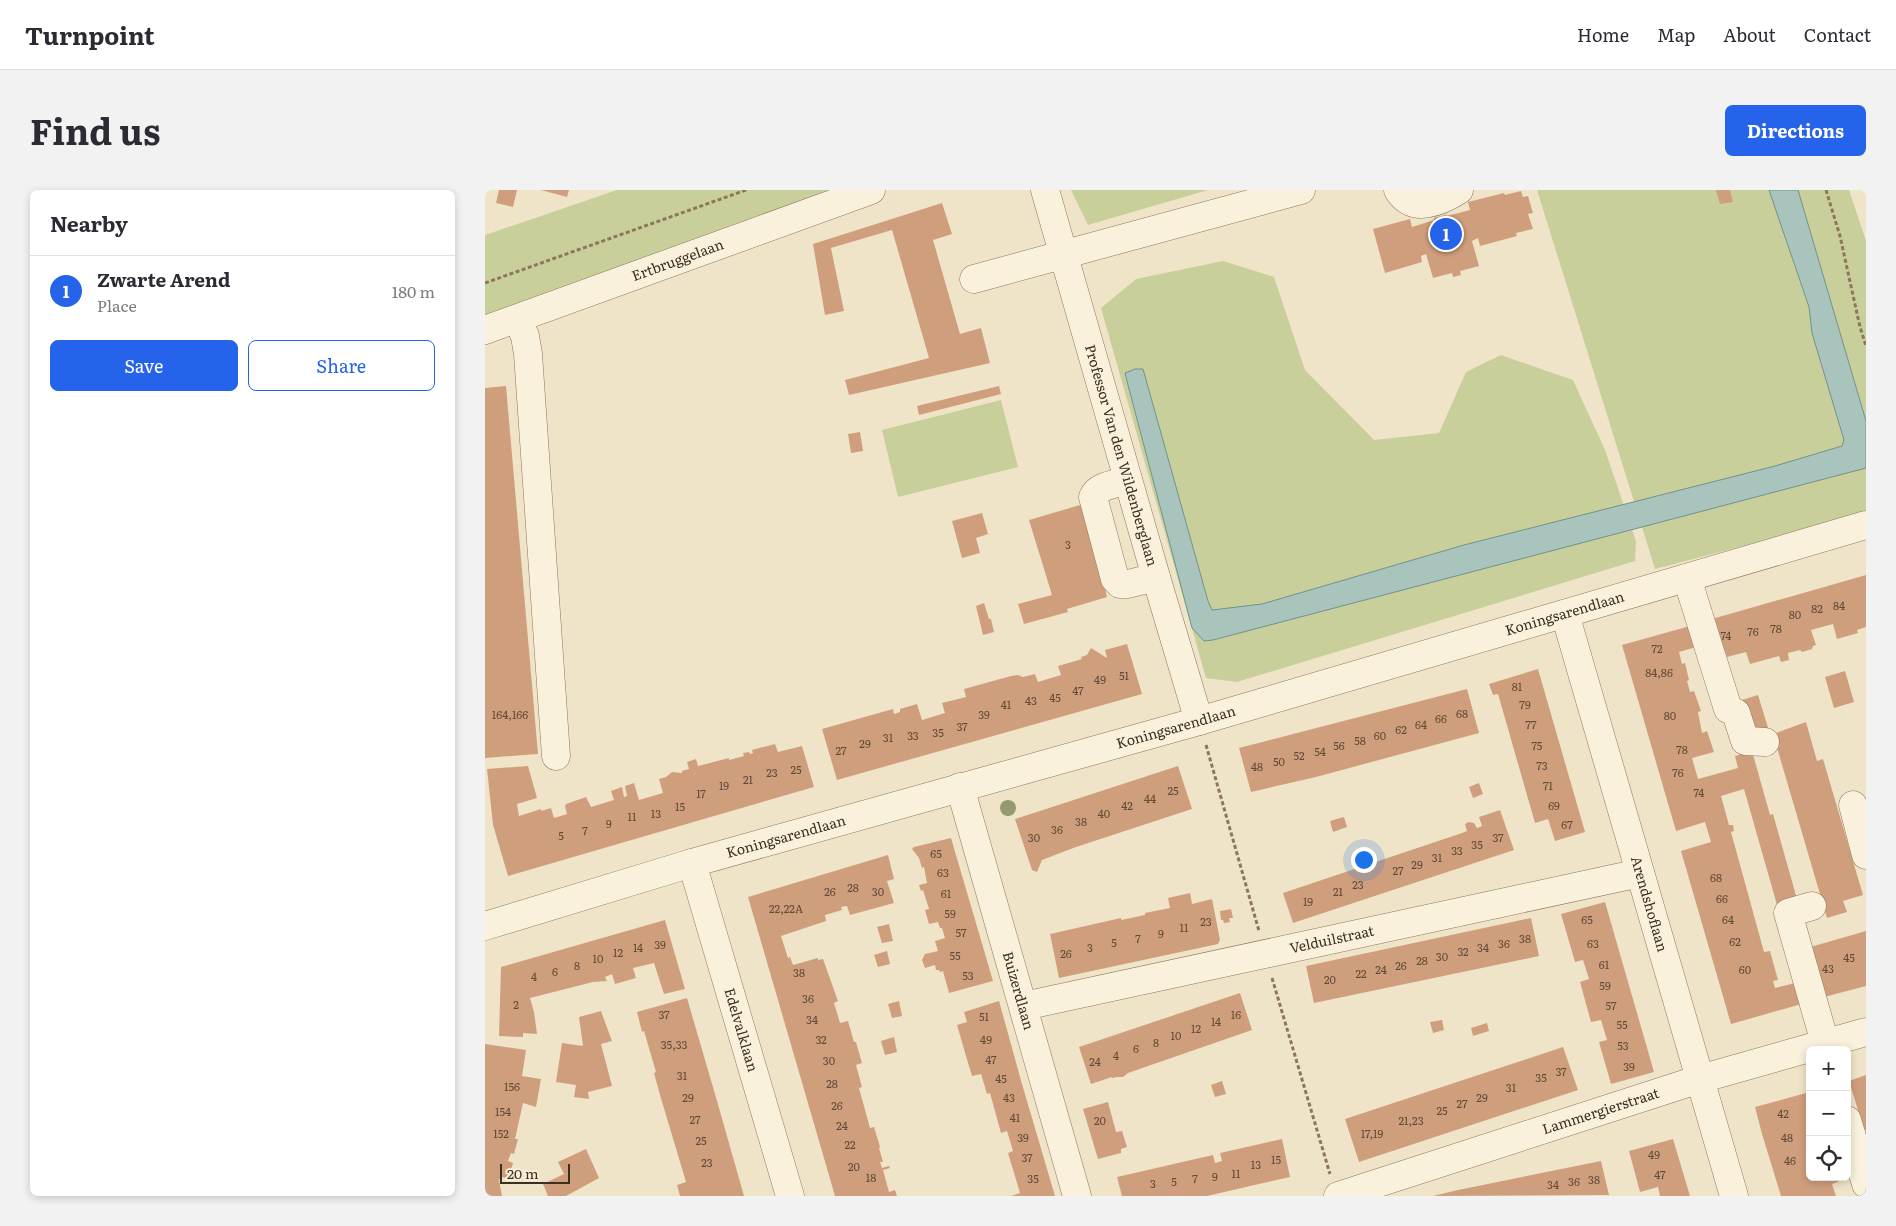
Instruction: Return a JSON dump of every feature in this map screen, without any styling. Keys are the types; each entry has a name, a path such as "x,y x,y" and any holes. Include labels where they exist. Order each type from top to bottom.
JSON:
{"street":[{"name":"Ertbruggelaan","path":"485,330 871,190"},
{"name":"Professor Van den Wildenberglaan","path":"1045,190 1155,577 1199,721"},
{"path":"974,279 1301,190"},
{"path":"1398,190 1401,196 1414,204 1437,202 1459,190"},
{"path":"517,319 525,336 528,354 556,756"},
{"path":"1128,480 1101,488 1093,497 1115,579 1119,584 1128,584 1155,577"},
{"name":"Koningsarendlaan","path":"485,926 692,863 1199,721 1866,525"},
{"path":"1687,578 1728,709 1736,712 1745,741 1765,742"},
{"name":"Arendshoflaan","path":"1565,614 1734,1196"},
{"name":"Buizerdlaan","path":"960,787 1077,1196"},
{"path":"1853,805 1866,854"},
{"name":"Edelvalklaan","path":"692,863 790,1196"},
{"name":"Velduilstraat","path":"1024,1006 1640,873"},
{"path":"1812,906 1788,913 1826,1046"},
{"name":"Lammergierstraat","path":"1829,1046 1866,1032"},
{"name":"Lammergierstraat","path":"1338,1196 1700,1080 1806,1052"},
{"path":"1851,1133 1866,1184"}],"path":[{"path":"485,283 746,190"},
{"path":"1826,190 1841,236 1860,327 1866,346"}],"green space":[{"path":"617,190 837,190 739,223 485,318 485,235"},
{"path":"1071,190 1208,190 1088,225"},
{"path":"1537,190 1849,190 1866,241 1866,514 1655,569"},
{"path":"1223,261 1274,277 1305,370 1374,440 1439,433 1466,372 1501,355 1573,380 1605,450 1636,541 1635,561 1237,682 1206,678 1101,308 1136,279"},
{"path":"1001,400 1018,467 898,497 882,430"}],"water":[{"path":"1769,190 1798,190 1866,421 1866,468 1213,640 1204,641 1192,628 1125,373 1135,369 1143,369 1212,610 1262,604 1464,545 1775,466 1842,446 1844,440 1812,333 1809,307"}],"building":[{"path":"499,190 517,190 513,207 496,203"},
{"path":"541,190 569,190 567,197"},
{"path":"1716,190 1730,190 1733,202 1720,204"},
{"path":"1521,191 1523,197 1528,196 1533,213 1528,214 1533,229 1516,233 1517,236 1480,246 1478,238 1472,241 1479,266 1460,271 1461,275 1453,277 1452,273 1433,278 1426,254 1421,256 1422,262 1385,273 1373,229 1410,219 1412,227 1434,220 1434,218 1470,210 1468,202"},
{"path":"942,203 952,234 933,240 960,334 981,328 990,363 849,395 845,380 929,358 892,230 831,248 844,311 825,315 813,244"},
{"path":"506,386 538,754 485,758 485,388"},
{"path":"999,386 1001,394 919,415 917,406"},
{"path":"860,432 863,451 851,453 848,434"},
{"path":"1087,503 1107,597 1067,609 1068,612 1024,624 1018,604 1052,595 1029,520"},
{"path":"982,513 988,534 976,538 980,553 962,558 952,521"},
{"path":"1866,575 1866,627 1857,630 1858,633 1837,639 1833,624 1811,630 1816,645 1812,649 1802,652 1800,650 1788,653 1789,660 1781,662 1779,656 1750,664 1746,652 1727,657 1725,651 1714,654 1705,621"},
{"path":"984,603 994,632 983,635 976,606"},
{"path":"1697,624 1703,645 1679,652 1682,664 1685,663 1690,692 1694,691 1701,711 1698,712 1702,733 1707,731 1714,752 1692,758 1698,779 1738,768 1735,756 1752,751 1770,815 1773,814 1797,899 1777,905 1744,789 1721,796 1729,825 1733,825 1734,831 1731,832 1764,952 1770,951 1778,980 1773,981 1775,988 1799,982 1805,1003 1731,1024 1681,851 1711,842 1705,822 1676,831 1622,645"},
{"path":"1127,644 1142,694 837,780 822,729 893,709 894,714 900,712 900,709 917,704 922,720 945,713 942,703 966,697 964,689 1018,675 1023,677 1035,674 1038,682 1061,675 1058,666 1082,659 1081,657 1087,655 1091,648 1107,658 1105,650"},
{"path":"1538,669 1585,832 1555,841 1548,819 1535,823 1498,694 1493,695 1489,684"},
{"path":"1845,671 1854,702 1834,708 1825,677"},
{"path":"1467,689 1479,733 1316,777 1251,792 1239,748"},
{"path":"1758,695 1769,731 1752,736 1742,700"},
{"path":"1806,722 1817,761 1823,759 1863,895 1843,901 1847,912 1827,918 1773,734"},
{"path":"775,744 778,752 802,746 814,787 508,876 493,825 487,769 528,766 537,798 517,804 519,816 551,808 554,818 567,814 566,804 586,797 591,807 614,800 611,791 622,787 624,797 627,796 625,786 634,783 639,800 663,793 659,779 666,777 672,772 682,773 682,771 689,769 687,762 696,759 698,766 729,758 729,760 744,756 743,753 749,752 750,754 753,753 752,750"},
{"path":"1178,766 1192,809 1076,847 1042,860 1037,872 1032,870 1015,819"},
{"path":"1479,783 1483,794 1473,798 1469,787"},
{"path":"1500,810 1514,850 1293,923 1283,893 1462,833 1467,831 1465,824 1469,822 1474,823 1477,828 1482,826 1479,817"},
{"path":"1344,817 1347,827 1333,832 1330,821"},
{"path":"951,838 993,981 949,993 943,971 936,970 935,965 925,968 922,960 925,954 938,951 935,941 945,938 938,922 929,924 925,910 929,909 923,890 921,891 919,885 927,883 924,867 922,868 919,858 912,849"},
{"path":"888,855 894,879 887,881 894,903 850,915 847,906 841,907 842,910 825,915 826,921 781,936 788,958 790,957 793,965 818,958 818,960 823,959 838,1001 834,1003 840,1023 848,1021 854,1042 856,1042 862,1063 856,1065 862,1087 859,1088 870,1128 874,1127 880,1147 883,1162 880,1162 882,1168 889,1166 890,1168 883,1170 889,1192 895,1190 897,1196 835,1196 748,897"},
{"path":"1190,893 1192,904 1212,899 1220,940 1218,944 1059,978 1050,934 1121,918 1121,920 1145,915 1145,913 1170,908 1168,898"},
{"path":"1605,902 1654,1072 1611,1084 1599,1042 1607,1040 1601,1020 1591,1022 1580,982 1589,979 1583,960 1575,962 1561,914"},
{"path":"1231,909 1233,918 1229,918 1230,922 1224,923 1221,920 1220,911"},
{"path":"1531,918 1539,956 1314,1003 1306,966"},
{"path":"665,920 685,989 664,994 654,963 633,968 636,978 615,984 612,974 605,977 607,981 593,982 530,998 537,1034 523,1033 523,1037 499,1036 501,967"},
{"path":"889,924 893,941 882,943 877,927"},
{"path":"1866,931 1866,986 1824,997 1800,950"},
{"path":"887,951 890,964 878,967 874,955"},
{"path":"1240,993 1252,1030 1128,1073 1123,1077 1112,1077 1091,1084 1079,1047"},
{"path":"687,998 744,1196 680,1196 677,1185 686,1182 654,1073 656,1072 637,1012"},
{"path":"899,1001 902,1016 892,1018 888,1004"},
{"path":"999,1001 1055,1196 1011,1196 1020,1193 1008,1153 1013,1151 1007,1131 1001,1133 990,1093 987,1094 981,1074 972,1076 957,1025 967,1022 964,1012"},
{"path":"601,1011 612,1041 601,1044 612,1086 588,1092 589,1099 574,1097 576,1085 556,1082 562,1043 583,1046 579,1017"},
{"path":"1442,1020 1444,1030 1433,1033 1430,1022"},
{"path":"1487,1023 1489,1031 1473,1036 1471,1028"},
{"path":"894,1037 897,1052 885,1055 881,1041"},
{"path":"485,1044 526,1050 522,1076 541,1079 536,1107 523,1103 515,1139 518,1139 514,1154 511,1153 508,1161 513,1163 508,1179 502,1177 499,1180 502,1196 485,1196"},
{"path":"1563,1047 1578,1090 1359,1162 1345,1119"},
{"path":"1866,1075 1866,1130 1853,1133 1851,1112 1858,1110 1851,1087 1851,1080"},
{"path":"1222,1081 1226,1094 1215,1097 1211,1085"},
{"path":"1806,1093 1806,1181 1838,1181 1832,1184 1836,1196 1781,1196 1755,1107"},
{"path":"1108,1102 1116,1132 1122,1131 1127,1147 1121,1149 1121,1153 1098,1159 1083,1109"},
{"path":"1282,1139 1290,1177 1207,1196 1122,1196 1117,1177 1213,1155 1215,1163 1222,1161 1220,1153"},
{"path":"1673,1139 1690,1196 1660,1196 1658,1187 1640,1192 1629,1151"},
{"path":"586,1149 599,1178 566,1196 548,1196 543,1184 564,1174 558,1162"},
{"path":"1601,1161 1609,1195 1433,1196 1458,1190"}],"place":[{"name":"Zwarte Arend","path":"1446,234"}]}
